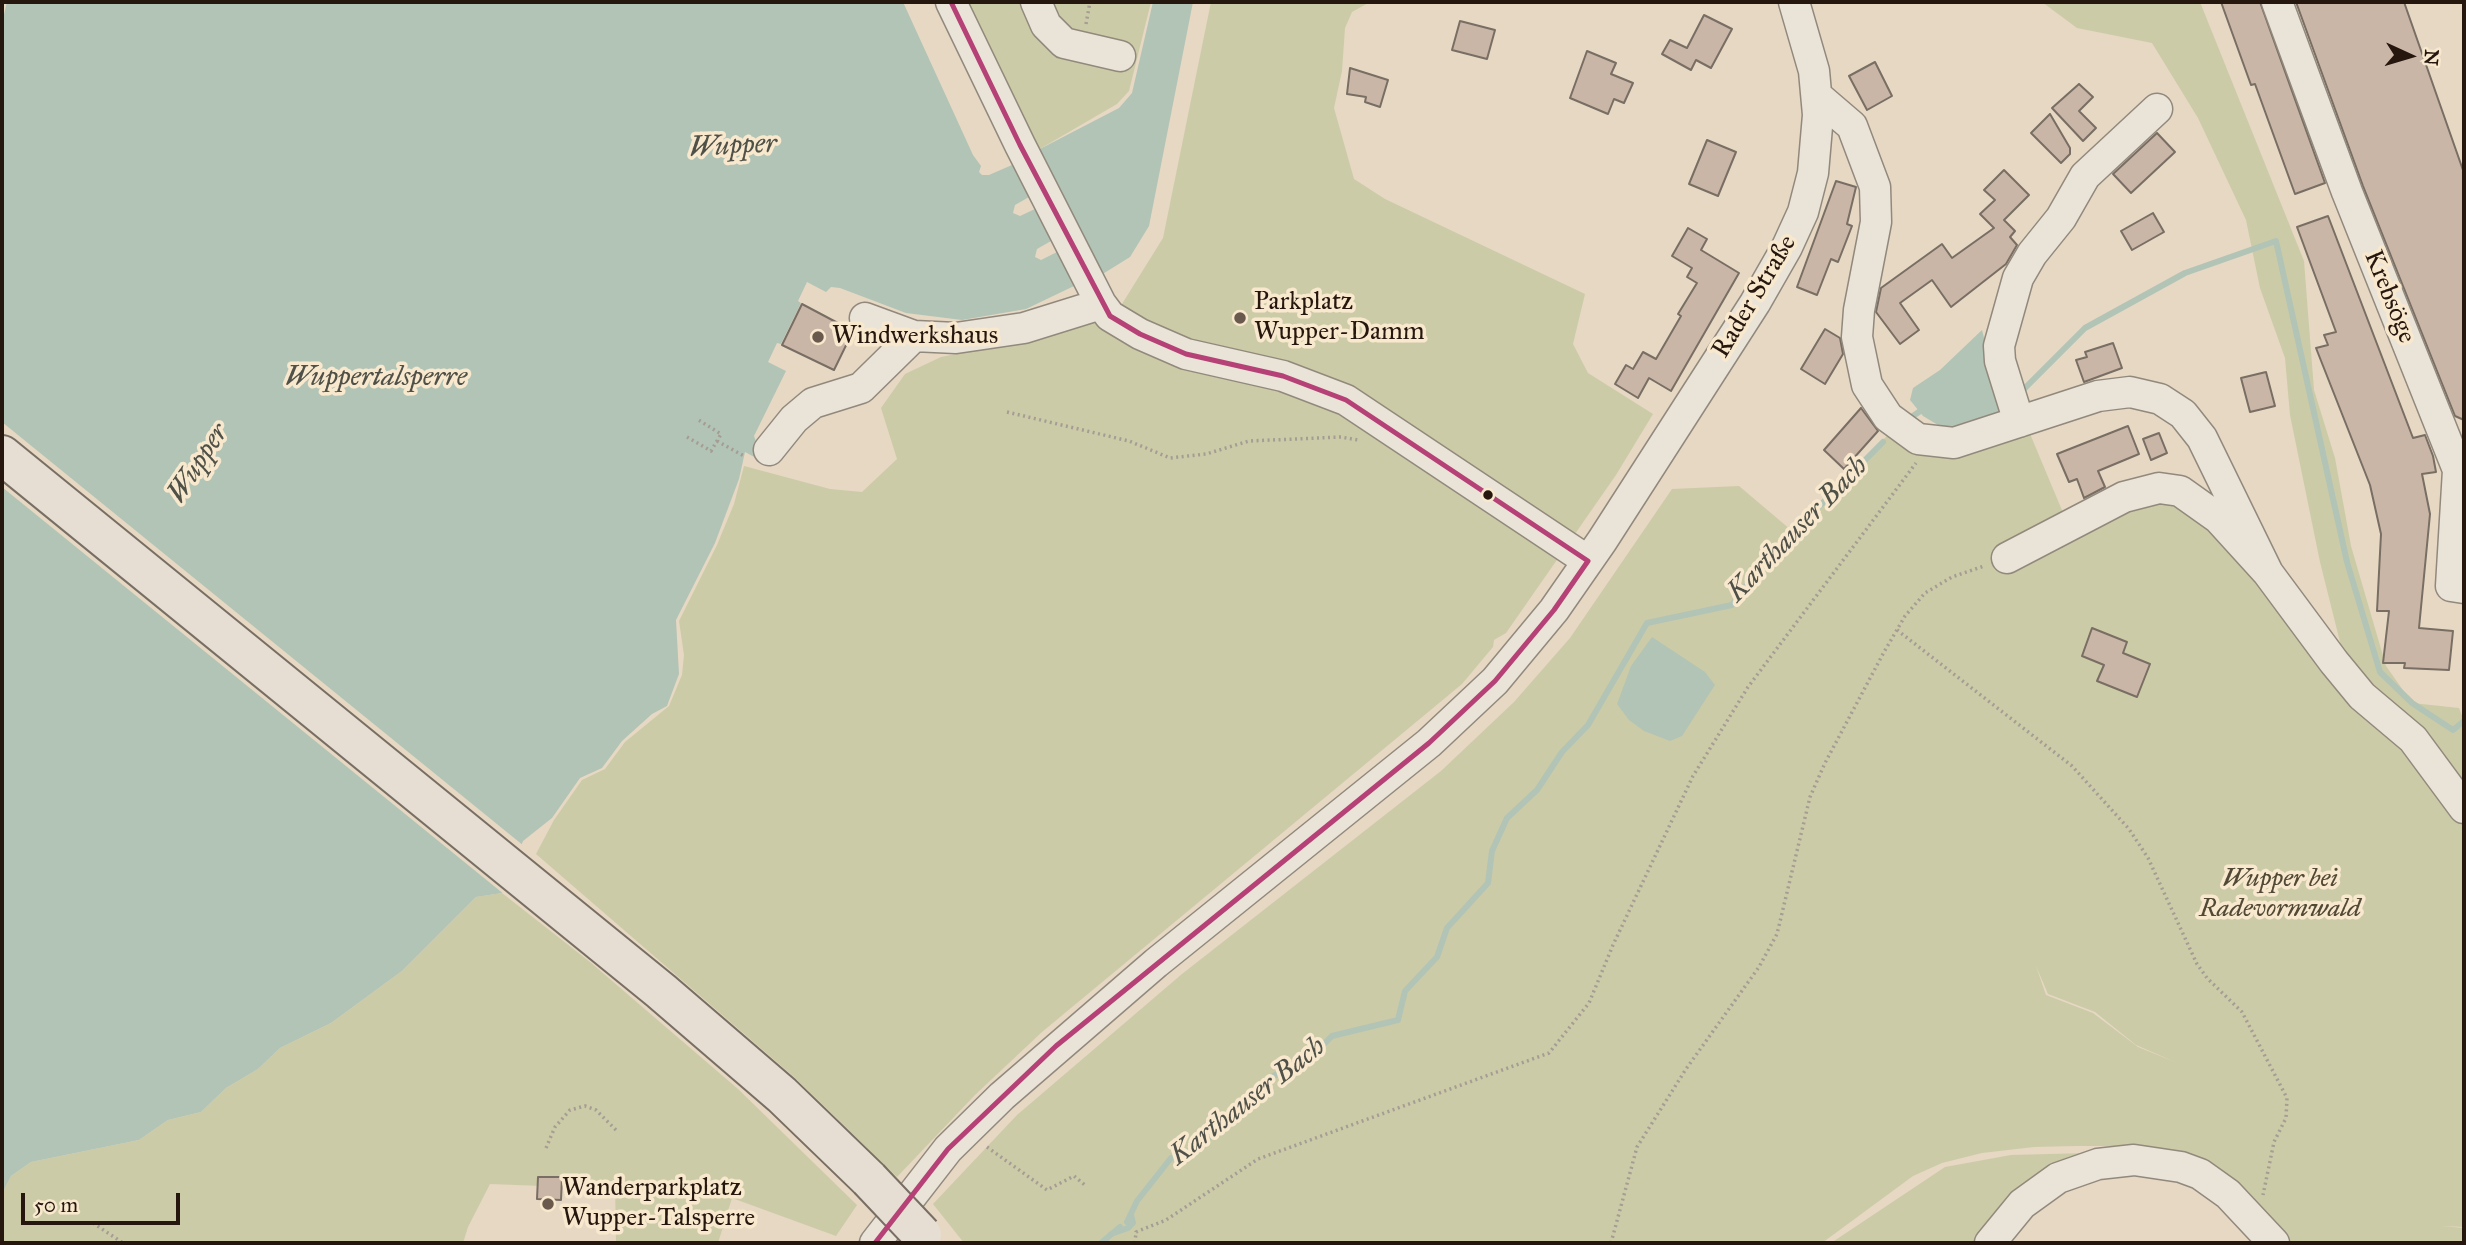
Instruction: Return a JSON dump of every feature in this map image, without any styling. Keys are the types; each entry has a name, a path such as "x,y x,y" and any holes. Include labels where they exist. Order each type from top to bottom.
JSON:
{"main road":[{"path":"2,455 718,1039 869,1179 925,1239"}],"street":[{"path":"951,2 1101,304 1120,324 1186,354 1283,376 1346,400 1588,561"},
{"path":"1036,2 1046,25 1064,43 1120,56"},
{"name":"Rader Straße","path":"875,1243 969,1127 1056,1046 1429,743 1515,659 1588,561 1787,247 1810,188 1818,132 1817,96 1810,51 1794,2"},
{"name":"Krebsöge","path":"2277,2 2347,192 2459,470 2451,586 2464,588"},
{"path":"1817,96 1852,126 1875,187 1876,222 1857,325 1863,375 1876,402 1895,424 1909,435 1931,442 1968,440 2116,392 2144,394 2174,406 2202,438 2268,573"},
{"path":"2019,422 2000,360 1999,346 2018,278 2032,254 2062,218 2085,176 2157,109"},
{"path":"865,318 914,335 956,338 1024,328 1101,304"},
{"path":"756,453 813,403 861,388 914,335"},
{"path":"2007,558 2124,497 2159,488 2180,491 2218,518 2268,573 2341,671 2362,696 2413,739 2464,808"},
{"path":"1990,1243 2006,1221 2042,1188 2078,1169 2117,1161 2155,1161 2200,1174 2228,1194 2266,1235"}],"path":[{"path":"1084,35 1090,2"},
{"path":"1007,412 1129,441 1170,458 1206,454 1249,441 1341,437 1367,441"},
{"path":"687,437 711,451 721,433 696,419"},
{"path":"717,441 756,453"},
{"path":"1135,1243 1136,1232 1166,1220 1258,1159 1549,1052 1589,1003 1693,776 1741,698 1931,442"},
{"path":"1611,1243 1641,1140 1686,1069 1759,967 1777,934 1810,797 1825,762 1897,629 1925,593 1938,584 2007,558"},
{"path":"1897,629 2072,765 2129,829 2148,858 2197,964 2207,978 2242,1012 2287,1098 2286,1118 2274,1142 2266,1235"},
{"path":"546,1148 555,1127 570,1110 585,1106 596,1110 616,1130"},
{"path":"969,1127 991,1152 1047,1190 1074,1176 1086,1186"},
{"path":"93,1223 123,1243"}],"green space":[{"path":"968,2 1151,2 1129,91 1117,104 1038,150"},
{"path":"1211,2 1370,2 1352,12 1345,28 1342,71 1334,108 1354,179 1385,199 1585,294 1573,344 1588,373 1653,414 1616,475 1506,633 1494,640 1493,647 1462,684 1042,1032 975,1095 897,1177 794,1077 536,854 554,820 582,780 605,769 625,742 669,706 682,675 684,655 679,621 717,545 734,504 744,466 830,489 862,492 897,459 881,408 905,374 941,357 1008,344 1122,304 1163,238"},
{"name":"Wupper bei Radevormwald","path":"2042,2 2200,2 2304,261 2314,390 2335,458 2351,546 2386,666 2412,703 2459,708 2464,721 2464,1227 2442,1226 2464,1228 2464,1243 2281,1243 2257,1217 2125,1146 2075,1146 1982,1153 1942,1163 1913,1176 1822,1243 964,1243 933,1204 1017,1115 1182,974 1441,771 1514,702 1570,638 1672,489 1739,486 1791,530 1891,432 2028,429 2069,527 2177,494 2343,654 2320,562 2290,415 2285,358 2260,288 2246,220 2198,118 2152,43 2077,28","holes":["2036,966 2048,994 2095,1012 2136,1045 2175,1062 2138,1047 2093,1013 2046,995"]},
{"path":"502,893 590,962 738,1089 857,1205 836,1236 732,1198 718,1243 616,1243 615,1181 598,1181 543,1186 490,1184 468,1227 463,1243 4,1243 2,1194 11,1176 31,1162 139,1140 168,1120 201,1112 226,1088 258,1069 280,1048 331,1023 402,971 476,897"},
{"path":"2089,1153 1981,1243 1831,1243 1945,1167 2011,1155"}],"water":[{"name":"Wuppertalsperre","path":"7,2 903,2 973,155 981,166 979,172 989,175 1012,165 1029,197 1015,205 1013,213 1020,216 1035,209 1051,241 1037,249 1035,257 1041,260 1057,252 1074,286 1026,309 962,320 906,313 840,288 831,287 826,292 807,282 798,301 801,303 781,344 777,343 768,362 786,371 754,436 762,458 760,460 745,452 739,479 715,543 676,620 679,674 667,706 652,714 622,741 602,768 580,778 552,818 523,841 502,893 476,897 402,971 331,1023 280,1048 258,1069 226,1088 201,1112 168,1120 139,1140 31,1162 11,1176 2,1194 2,23"},
{"path":"1153,2 1193,2 1149,226 1130,257 1101,275 1038,150 1119,108 1132,93"},
{"path":"1982,330 2004,416 1974,427 1943,428 1923,416 1910,400 1913,388 1940,370"},
{"path":"1652,637 1705,672 1715,685 1682,736 1670,741 1644,731 1629,720 1617,704 1631,666"}],"pier":[{"path":"2,422 524,846 505,895 2,487"}],"building":[{"path":"2221,2 2260,2 2325,183 2295,194 2255,84 2251,85"},
{"path":"2296,2 2404,2 2464,173 2464,420 2455,416 2363,186"},
{"path":"1704,15 1732,29 1711,68 1696,60 1691,70 1662,54 1670,40 1687,48"},
{"path":"1460,21 1495,30 1487,59 1452,50"},
{"path":"1587,51 1616,63 1611,74 1633,83 1624,103 1614,99 1608,114 1570,98"},
{"path":"1875,62 1892,96 1867,110 1849,76"},
{"path":"1350,68 1388,80 1380,107 1365,102 1366,97 1347,94"},
{"path":"2079,84 2093,97 2079,111 2096,128 2083,141 2052,108"},
{"path":"2050,114 2070,148 2070,154 2061,163 2031,133"},
{"path":"2157,133 2175,152 2131,193 2113,174"},
{"path":"1707,140 1736,152 1718,196 1689,184"},
{"path":"2004,170 2029,195 2004,220 2015,231 2010,237 2017,245 2006,264 1951,307 1932,280 1900,303 1919,330 1900,344 1876,312 1881,288 1942,244 1952,258 1994,228 1980,214 1995,200 1984,190"},
{"path":"1836,181 1856,187 1847,224 1852,226 1838,262 1831,259 1817,295 1797,287"},
{"path":"2153,213 2164,232 2132,250 2121,231"},
{"path":"2328,216 2413,438 2425,435 2433,456 2436,472 2422,474 2430,514 2419,628 2453,631 2449,670 2404,668 2405,663 2383,663 2389,611 2377,611 2381,534 2370,485 2316,348 2328,345 2324,335 2336,332 2297,227"},
{"path":"1688,228 1707,239 1701,250 1739,273 1671,391 1649,378 1638,398 1615,384 1626,365 1633,369 1643,352 1656,359 1697,283 1687,277 1692,268 1672,256"},
{"name":"Windwerkshaus","path":"802,304 853,331 834,370 782,345"},
{"path":"1825,329 1840,338 1843,354 1825,384 1801,369"},
{"path":"2113,343 2122,368 2084,382 2076,360 2087,357 2085,352"},
{"path":"2266,372 2275,406 2250,412 2241,378"},
{"path":"1861,408 1878,431 1844,469 1824,450"},
{"path":"2128,426 2139,454 2098,471 2105,487 2084,498 2077,479 2069,482 2057,454"},
{"path":"2159,433 2167,453 2151,460 2143,439"},
{"path":"2092,628 2127,642 2123,653 2150,664 2137,697 2097,681 2104,665 2082,656"},
{"path":"538,1177 562,1177 561,1200 537,1199"}],"waterway":[{"name":"Karthauser Bach","path":"2019,394 2085,328 2185,273 2276,241 2347,562 2380,672 2412,703 2453,730 2464,721"},
{"name":"Karthauser Bach","path":"1913,416 1926,407"},
{"name":"Karthauser Bach","path":"1127,1222 1137,1201 1171,1158 1194,1149 1218,1130 1268,1079 1314,1054 1332,1036 1398,1020 1405,991 1437,957 1447,928 1488,883 1492,851 1507,818 1537,790 1562,752 1588,725 1647,623 1732,605 1762,564 1883,442"},
{"name":"Karthauser Bach","path":"1111,1234 1128,1228 1133,1223 1131,1215"},
{"name":"Karthauser Bach","path":"1101,1243 1120,1227"}],"transit line":[{"path":"951,2 1020,145 1110,316 1140,334 1186,354 1283,376 1346,400 1588,561"},
{"path":"875,1243 948,1149 1056,1046 1429,743 1495,681 1554,610 1588,561"}],"place":[{"name":"Parkplatz Wupper-Damm","path":"1240,318"},
{"name":"Windwerkshaus","path":"818,337"},
{"name":"Wanderparkplatz Wupper-Talsperre","path":"548,1204"}],"water label":[{"name":"Wupper","path":"733,147"},
{"name":"Wupper","path":"199,464"}]}
